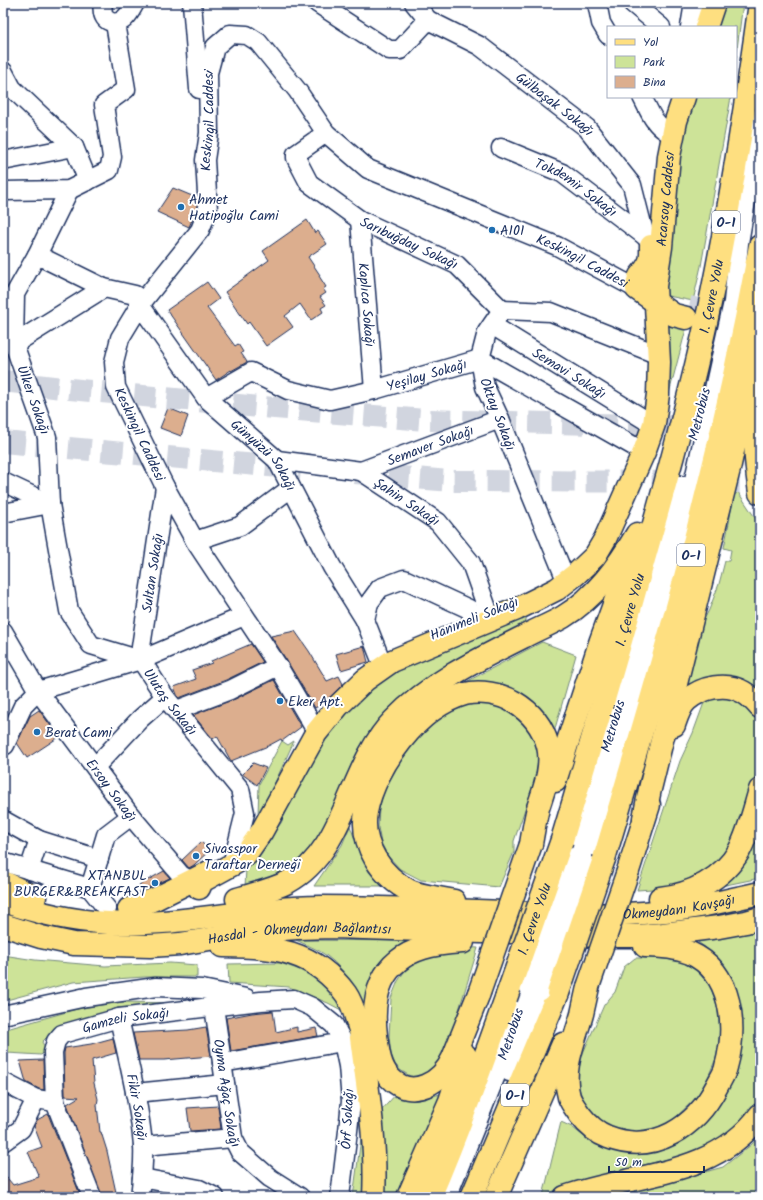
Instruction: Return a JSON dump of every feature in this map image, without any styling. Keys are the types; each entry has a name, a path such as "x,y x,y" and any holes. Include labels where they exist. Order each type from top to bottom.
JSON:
{"main road":[{"path":"697,26 705,3"},
{"path":"706,26 714,3"},
{"name":"1. Çevre Yolu","path":"430,1197 468,1101 506,998 582,855 600,715 652,535 678,438 704,328 728,210 749,88 760,3"},
{"name":"Acarsoy Caddesi","path":"675,98 668,119 670,133 669,156 661,247 655,286 647,296 639,277 648,267 651,258 648,239 652,215 654,183 670,133 684,98"},
{"name":"1. Çevre Yolu","path":"472,1197 542,990 582,855 667,643 691,554 726,409 760,246"},
{"path":"647,296 674,315 687,312"},
{"name":"Hanımeli Sokağı","path":"200,890 209,873 234,857 249,841 284,777 297,748 351,683 364,670 382,662 400,648 479,618 530,596 566,578 588,552 602,528 640,450 651,422 649,414 656,318 647,296"},
{"path":"644,818 729,469 760,327"},
{"path":"760,356 755,421 756,455 760,493"},
{"path":"513,932 480,940 439,944 423,948 406,955 384,976 378,988 374,1016 381,1064 391,1079 399,1085 405,1087 423,1088 443,1074 449,1067 479,993 531,844 539,825 657,480 678,438"},
{"path":"236,899 277,887 289,881 302,873 317,857 330,838 370,751 392,721 416,699 444,679 564,616 597,590 627,552 638,534"},
{"path":"496,1197 554,1068 573,1019 588,987 628,871 681,707 687,700 712,687 729,687 743,692 754,700 760,707"},
{"path":"473,911 456,902 412,892 397,883 383,871 376,860 369,846 366,830 366,813 380,772 394,750 406,736 418,723 442,704 466,693 487,693 508,698 521,706 534,717 542,730 548,746 549,763 547,778 533,828 531,844"},
{"name":"Hanımeli Sokağı","path":"200,890 202,881 237,862 246,854 262,831 314,729"},
{"path":"598,914 624,903 672,897 704,885 716,877 729,864 738,851 748,830 760,790"},
{"path":"3,882 35,898"},
{"path":"3,888 35,898 107,909 168,906 200,890 236,899 328,896 390,899 409,902 430,910"},
{"name":"Okmeydanı Kavşağı","path":"598,914 654,912 680,909 760,893"},
{"name":"Hasdal - Okmeydanı Bağlantısı","path":"3,901 25,909 56,917 108,923 154,922 320,907 598,914"},
{"name":"Okmeydanı Kavşağı","path":"600,936 664,934 725,926 760,918"},
{"name":"Hasdal - Okmeydanı Bağlantısı","path":"3,925 41,938 74,944 142,946 180,944 257,931 334,927 600,936"},
{"path":"588,987 582,1014 568,1060 567,1087 572,1103 583,1119 594,1130 620,1142 644,1143 656,1141 672,1134 687,1124 702,1109 711,1098 726,1068 732,1033 728,1000 724,987 712,969 691,953 667,947 631,945 600,936"},
{"path":"3,941 25,945 46,946 74,944"},
{"path":"180,944 201,946 243,946 286,951 304,957 320,966 346,994 355,1012 360,1030 374,1146 374,1197"},
{"path":"408,1197 450,1101 471,1035 479,993"},
{"path":"565,1197 590,1189 673,1170 697,1162 715,1154 734,1142 750,1129 760,1115"}],"street":[{"path":"102,3 104,16 108,20 115,23 121,22 126,18 135,3"},
{"path":"192,3 205,160"},
{"path":"317,3 389,50 400,50 428,20"},
{"name":"Gülbaşak Sokağı","path":"414,3 428,20 480,46 587,128 632,185 648,239"},
{"path":"597,3 601,23 607,34"},
{"path":"605,3 613,26"},
{"path":"632,3 660,26"},
{"path":"690,26 694,3"},
{"path":"3,191 69,190 109,170 112,157 104,105 126,89 115,23"},
{"name":"Keskingil Caddesi","path":"314,729 278,666 195,541 165,487 116,387 114,362 120,338 140,305 200,230 208,210 205,160 209,133 208,73 215,47 230,34 246,35 258,42 297,90 326,133 368,169 557,246 647,296"},
{"path":"3,70 12,88 74,147 88,181"},
{"path":"643,98 659,127 670,133"},
{"path":"651,98 670,133"},
{"name":"Metrobüs","path":"457,1197 542,990 582,855 706,390 722,303 739,243 760,118"},
{"name":"Sarıbuğday Sokağı","path":"326,133 296,154 296,158 309,183 360,220 457,265 502,310"},
{"path":"3,161 74,147"},
{"name":"Tokdemir Sokağı","path":"501,148 562,174 648,239"},
{"name":"Ülker Sokağı","path":"50,504 47,437 14,344 15,294 37,255 69,190"},
{"name":"Kaplıca Sokağı","path":"360,220 374,390"},
{"path":"37,255 104,288"},
{"path":"14,344 104,288"},
{"name":"Günyüzü Sokağı","path":"104,288 135,295 140,305 206,398 277,460 332,567 365,620 382,662"},
{"path":"502,310 551,312 654,353"},
{"name":"Oktay Sokağı","path":"502,310 487,332 480,359 485,388 500,419 566,578"},
{"name":"Semavi Sokağı","path":"492,325 651,422"},
{"name":"Yeşilay Sokağı","path":"206,398 251,372 288,390 330,400 374,390 480,359 640,450"},
{"name":"Semaver Sokağı","path":"361,471 500,419"},
{"name":"Şahin Sokağı","path":"277,460 361,471 438,522 471,563 479,618"},
{"path":"3,482 50,504"},
{"name":"Sultan Sokağı","path":"141,660 141,647 165,487"},
{"path":"195,541 240,526 291,488"},
{"path":"3,513 50,504"},
{"name":"Ulutaş Sokağı","path":"50,504 69,611 91,645 141,660 171,703 240,789 245,813 234,857"},
{"path":"365,620 369,603 380,588 404,579 469,609 479,618"},
{"path":"3,745 5,745 23,706 38,691 141,660 244,616"},
{"name":"Ersoy Sokağı","path":"6,641 38,691 131,816 181,875 200,890"},
{"path":"95,766 140,719 171,703 230,690 278,666"},
{"path":"90,888 106,835 131,816"},
{"path":"3,820 39,840 99,859"},
{"path":"30,870 39,840"},
{"path":"3,862 90,888 107,909"},
{"path":"3,1015 86,997 156,987 202,990 261,1001"},
{"path":"187,988 194,998 194,1006 191,1010"},
{"name":"Metrobüs","path":"447,1197 496,1073 542,990"},
{"name":"Gamzeli Sokağı","path":"92,1197 55,1102 52,1052 56,1042 62,1034 119,1018 261,1001 294,999 312,1006 334,1025 343,1042"},
{"name":"Oyma Ağaç Sokağı","path":"214,1007 233,1138 240,1152 270,1178 300,1197"},
{"name":"Fikir Sokağı","path":"119,1018 136,1093 143,1146 140,1197"},
{"path":"222,1063 343,1042"},
{"name":"Örf Sokağı","path":"340,1197 351,1101 348,1066 343,1042"},
{"path":"3,1082 36,1099 55,1102"},
{"path":"136,1093 225,1084"},
{"path":"3,1142 21,1129 36,1099"},
{"path":"143,1146 233,1138"},
{"path":"142,1178 199,1190 215,1197"}],"green space":[{"path":"723,3 743,3 737,49 737,26 715,26"},
{"path":"694,98 731,98 701,266 693,301 663,295 680,148"},
{"path":"665,321 686,329 657,439"},
{"path":"738,492 760,525 760,694 683,691 699,629 709,610 719,584 725,561 729,561 731,550 724,548 733,496"},
{"path":"526,613 526,623 425,680 390,709 352,763 327,824 311,850 281,879 245,887 246,868 281,823 301,778 341,711 410,660"},
{"path":"542,642 576,655 554,732 546,716 532,700 518,691 495,683 466,682"},
{"path":"720,696 746,702 760,718 760,762 740,830 722,860 701,876 689,881 652,889 637,890 680,761 693,733 705,700"},
{"path":"459,703 496,703 520,717 534,738 539,756 536,777 514,841 514,852 499,887 421,880 400,869 388,856 381,843 378,827 379,808 386,784 401,757 419,733"},
{"path":"282,741 288,745 294,741 268,798 258,815 259,784"},
{"path":"760,819 760,878 721,886"},
{"path":"350,826 369,872 382,886 314,886 342,845"},
{"path":"760,929 760,1102 751,1116 715,1143 686,1155 614,1172 565,1186 543,1196 561,1122 572,1127 587,1139 609,1148 678,1141 696,1130 711,1116 725,1096 738,1047 738,997 735,982 723,964 715,955 698,942"},
{"path":"296,940 414,941 369,1018 357,992 341,969 316,949"},
{"path":"461,947 478,948 442,1064 421,1077 410,1076 400,1070 395,1064 391,1054 389,1037 391,998 398,981 404,972 420,958"},
{"path":"3,955 35,960 105,966 170,963 197,965 197,977 144,977 73,982 3,1001"},
{"path":"635,958 656,958 682,961 696,970 710,986 717,1005 720,1030 717,1056 697,1097 674,1119 664,1126 642,1133 616,1129 597,1120 588,1110 579,1089 578,1072 583,1053 604,1005 615,992 624,967"},
{"path":"280,963 312,974 333,993 345,1012 328,1003 289,987 229,983 228,964"},
{"path":"119,1002 179,1003 49,1035 42,1042 46,1050 41,1055 7,1053 7,1045 3,1045 3,1030 77,1009"},
{"path":"397,1093 420,1098 444,1093 397,1197 382,1197 379,1113"},
{"path":"760,1135 760,1197 601,1197 662,1184 723,1167 752,1144"},
{"path":"361,1138 365,1158 364,1197 353,1197"}],"building":[{"name":"Ahmet Hatipoğlu Cami","path":"173,188 197,198 197,208 189,227 157,212"},
{"path":"307,220 315,233 318,231 327,244 308,257 326,287 323,289 326,293 320,297 326,305 321,308 323,312 311,320 300,304 285,316 293,327 266,346 249,322 247,324 225,292 269,260 263,251"},
{"path":"207,282 219,299 207,308 235,346 238,344 243,352 241,353 247,362 216,380 167,310"},
{"path":"168,408 188,416 181,436 160,428"},
{"path":"295,631 327,681 339,676 343,684 324,703 315,708 271,636"},
{"path":"251,644 263,662 226,680 179,698 178,697 174,687 196,679 192,670 212,663 211,661"},
{"path":"364,646 368,662 341,670 336,654"},
{"path":"274,680 301,727 282,741 281,739 231,761 217,736 213,739 193,715 235,699"},
{"name":"Berat Cami","path":"39,710 59,737 27,758 17,743 30,716"},
{"path":"253,763 266,768 257,785 242,774"},
{"name":"Sivasspor Taraftar Derneği","path":"201,842 210,850 189,868 182,860"},
{"name":"XTANBUL BURGER&BREAKFAST","path":"164,871 170,878 141,891 139,885"},
{"path":"273,1011 276,1032 297,1027 297,1032 316,1028 318,1036 231,1051 226,1018"},
{"path":"206,1027 211,1056 164,1060 139,1060 133,1033 188,1030"},
{"path":"113,1038 116,1053 92,1060 94,1083 98,1099 97,1105 100,1132 107,1151 117,1197 102,1197 67,1104 79,1097 65,1096 64,1053 65,1048 91,1044"},
{"path":"43,1060 44,1090 26,1082 20,1061"},
{"path":"218,1106 221,1129 190,1131 187,1108"},
{"path":"48,1114 81,1197 3,1197 3,1173 13,1185 39,1177 28,1152 42,1147 34,1126 37,1120"}],"tunnel":[{"path":"689,307 751,320"},
{"path":"3,381 249,406 425,420 727,427"},
{"path":"3,442 301,469"},
{"path":"355,473 450,481 760,482"}],"place":[{"name":"Ahmet Hatipoğlu Cami","path":"181,207"},
{"name":"A101","path":"492,230"},
{"name":"Eker Apt.","path":"280,701"},
{"name":"Berat Cami","path":"37,732"},
{"name":"Sivasspor Taraftar Derneği","path":"196,856"},
{"name":"XTANBUL BURGER&BREAKFAST","path":"155,883"}]}
